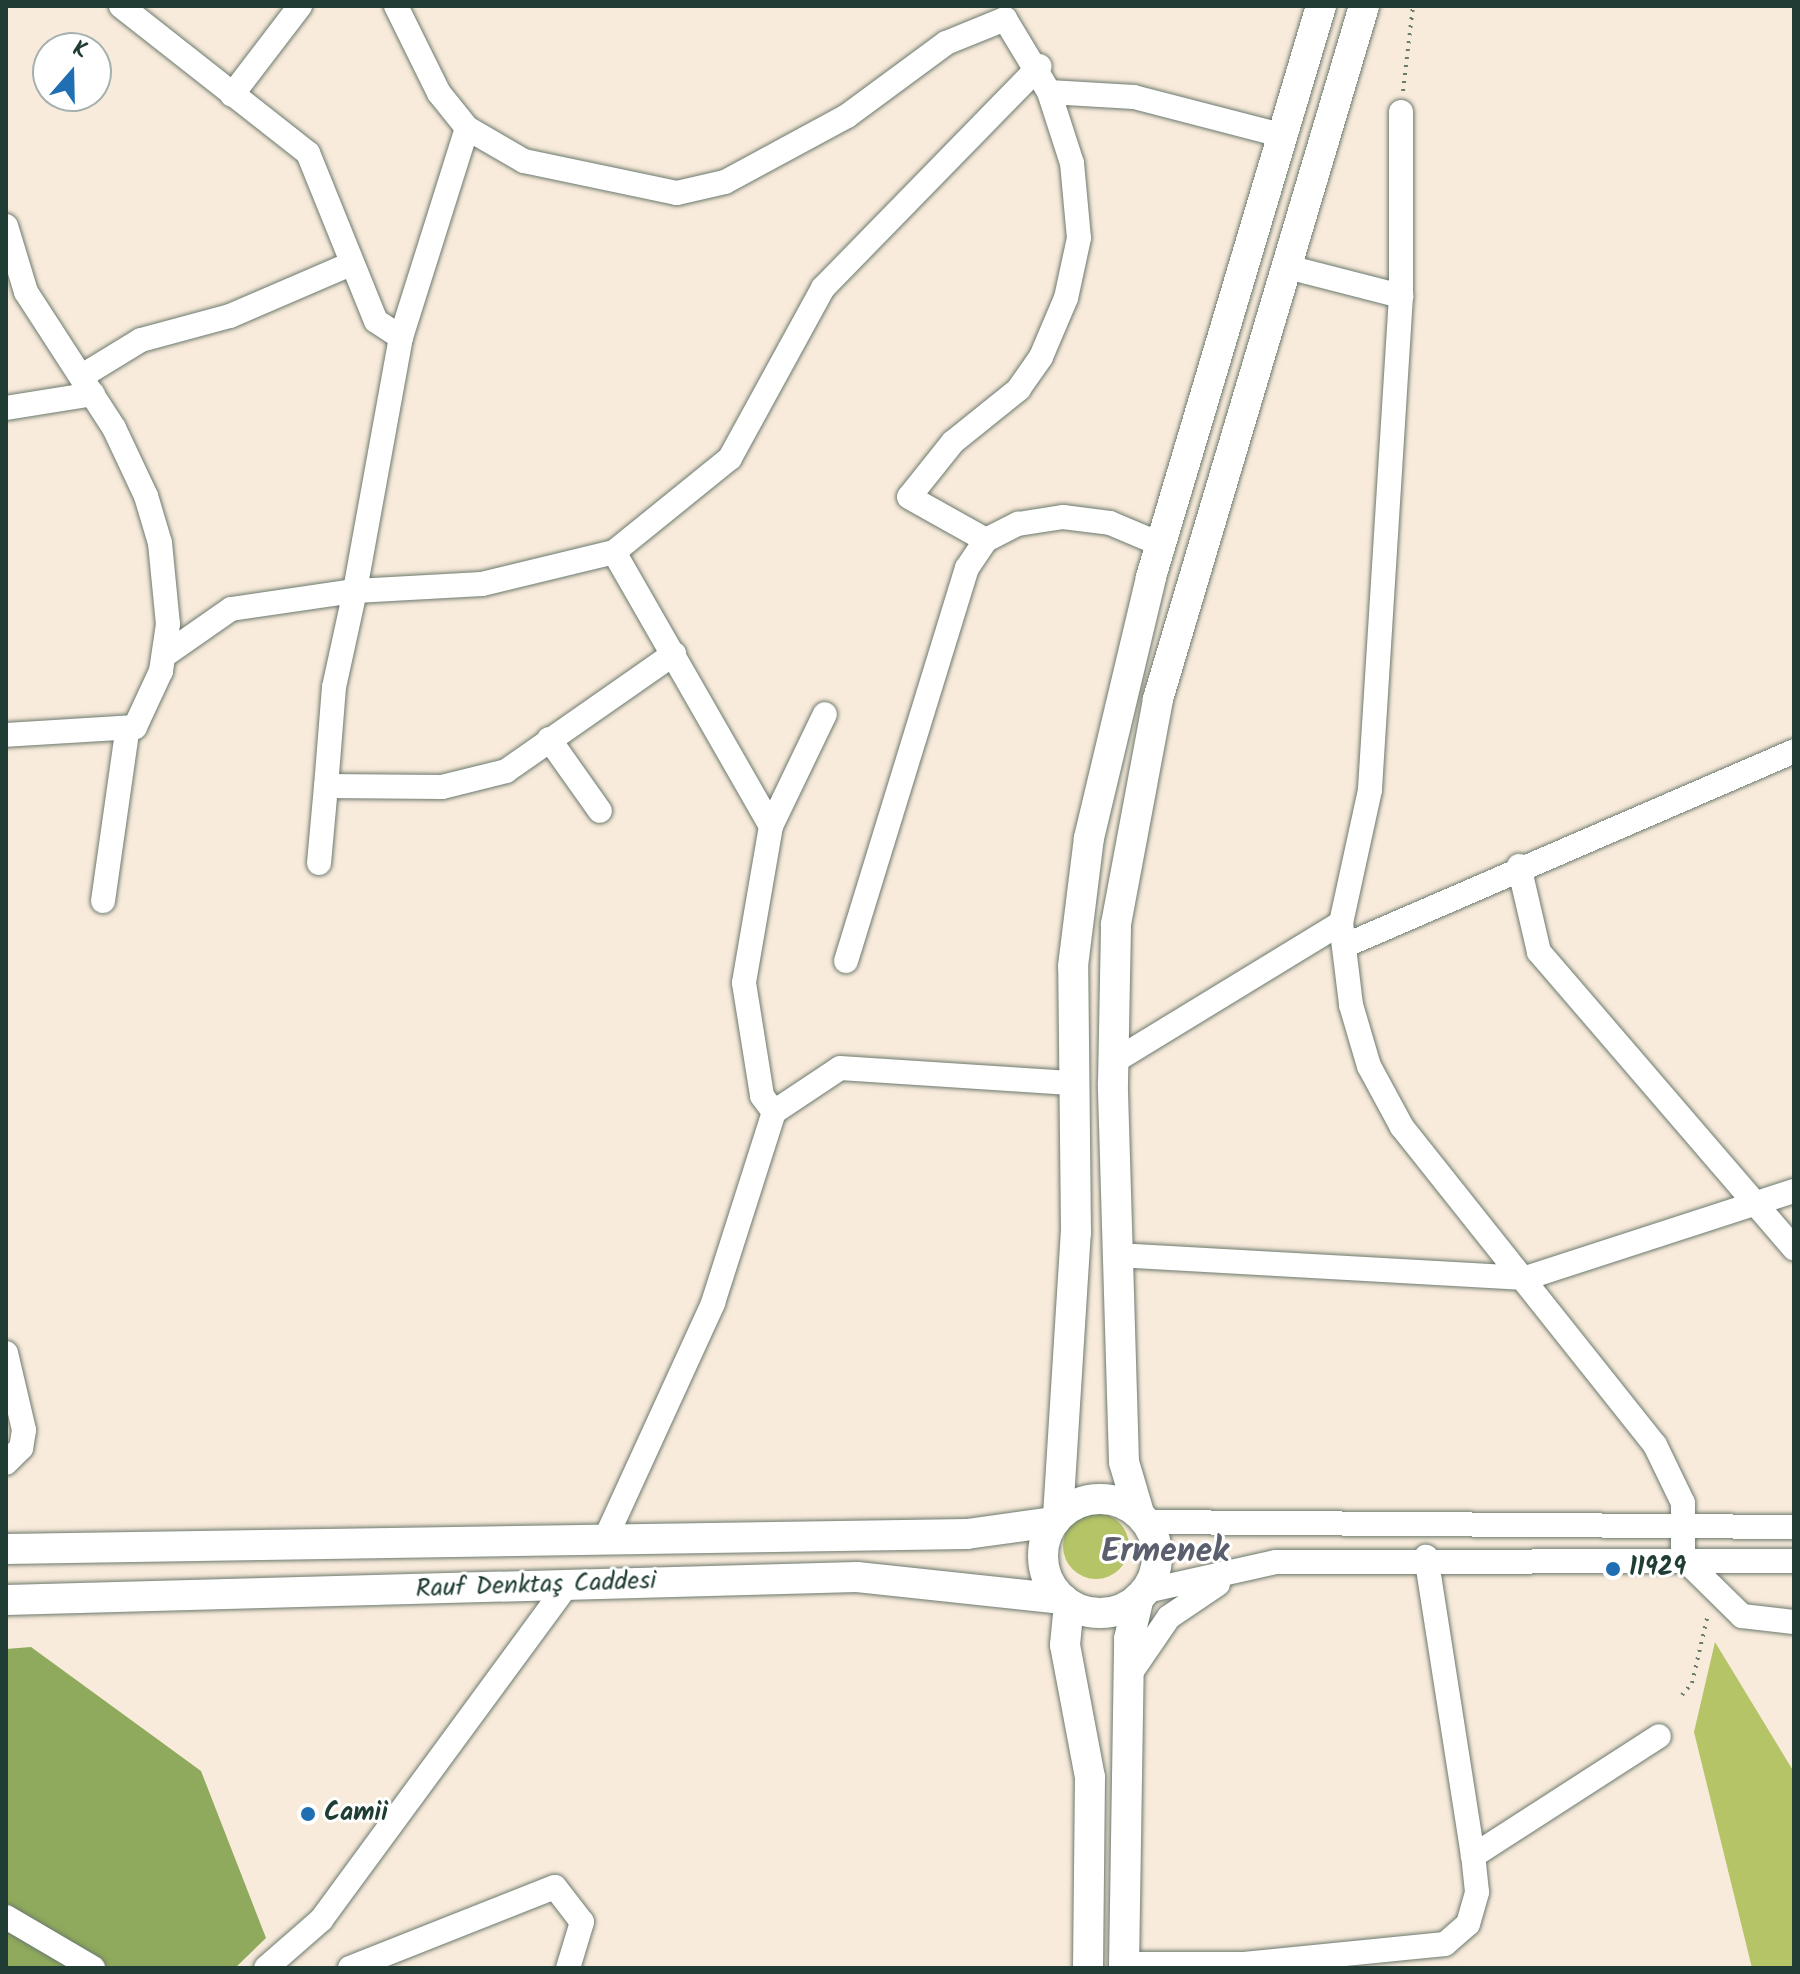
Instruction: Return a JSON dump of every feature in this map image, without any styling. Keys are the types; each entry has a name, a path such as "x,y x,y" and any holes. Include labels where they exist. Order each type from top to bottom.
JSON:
{"main road":[{"path":"1088,1968 1090,1777 1065,1645 1066,1602 1043,1562 1056,1519 1076,1233 1071,1083 1073,966 1089,838 1116,703 1321,6"},
{"path":"1124,1966 1130,1674 1142,1594 1157,1559 1124,1462 1113,1062 1116,924 1158,699 1364,6"},
{"path":"1056,1519 1098,1498 1142,1517"},
{"name":"Rauf Denktaş Caddesi","path":"6,1549 607,1535 967,1534 1056,1519"},
{"name":"Rauf Denktaş Caddesi","path":"6,1600 922,1578 1066,1602"},
{"path":"1066,1602 1101,1613 1142,1594"}],"street":[{"path":"121,6 308,153 376,321 401,337"},
{"path":"232,95 300,6"},
{"path":"396,6 439,93 467,128 524,161 677,193 725,182 847,116 946,43 1005,19 1040,66 1049,92 1072,163 1079,238 1066,298 1019,389 953,442 909,497 986,540"},
{"path":"165,655 231,609 355,591 482,584 614,552 730,458 823,288 1040,66"},
{"path":"1049,92 1134,97 1285,136"},
{"path":"1401,112 1401,296 1370,790 1342,934 1369,1066 1402,1127 1526,1278 1655,1445 1683,1503 1683,1558 1742,1616 1794,1622"},
{"path":"319,863 334,687 355,591 401,337 467,128"},
{"path":"6,226 26,292 88,385 154,520 167,598 165,655 141,720 127,732 6,735"},
{"path":"6,408 88,385 141,340 230,316 351,264"},
{"path":"1288,267 1401,296"},
{"path":"846,961 967,568 986,540 1018,524 1063,517 1110,523 1162,545"},
{"path":"614,552 771,826"},
{"path":"326,786 464,784 506,771 674,654"},
{"path":"774,1112 762,1096 744,983 771,826 825,714"},
{"path":"103,901 127,732"},
{"path":"549,739 600,811"},
{"path":"1113,1062 1342,934 1519,866 1794,751"},
{"path":"1519,866 1539,952 1794,1248"},
{"path":"607,1535 713,1303 774,1112 840,1068 1071,1083"},
{"path":"1133,1256 1526,1278 1794,1191"},
{"path":"6,1353 24,1430 21,1448 6,1463"},
{"path":"1142,1517 1794,1527"},
{"path":"1142,1594 1276,1562 1426,1557 1794,1561"},
{"path":"1124,1966 1244,1964 1445,1944 1475,1909 1473,1856 1426,1557"},
{"path":"1130,1674 1146,1641 1196,1593 1276,1562"},
{"path":"266,1968 321,1920 566,1586"},
{"path":"1473,1856 1659,1736"},
{"path":"350,1968 555,1887 582,1922 568,1968"},
{"path":"6,1917 93,1968"}],"path":[{"path":"1401,112 1413,6"},
{"path":"1682,1695 1692,1683 1714,1589"}],"green space":[{"path":"1089,1513 1103,1513 1115,1518 1124,1527 1129,1546 1127,1559 1120,1570 1103,1579 1089,1579 1077,1574 1068,1565 1063,1553 1063,1539 1068,1527 1077,1518"},
{"path":"1715,1642 1794,1772 1794,1968 1752,1968 1694,1732"},
{"path":"31,1647 201,1771 266,1938 235,1968 6,1968 6,1649"}],"place":[{"name":"11929","path":"1613,1569"},
{"name":"Camii","path":"308,1814"}],"district":[{"name":"Ermenek","path":"1165,1553"}]}
